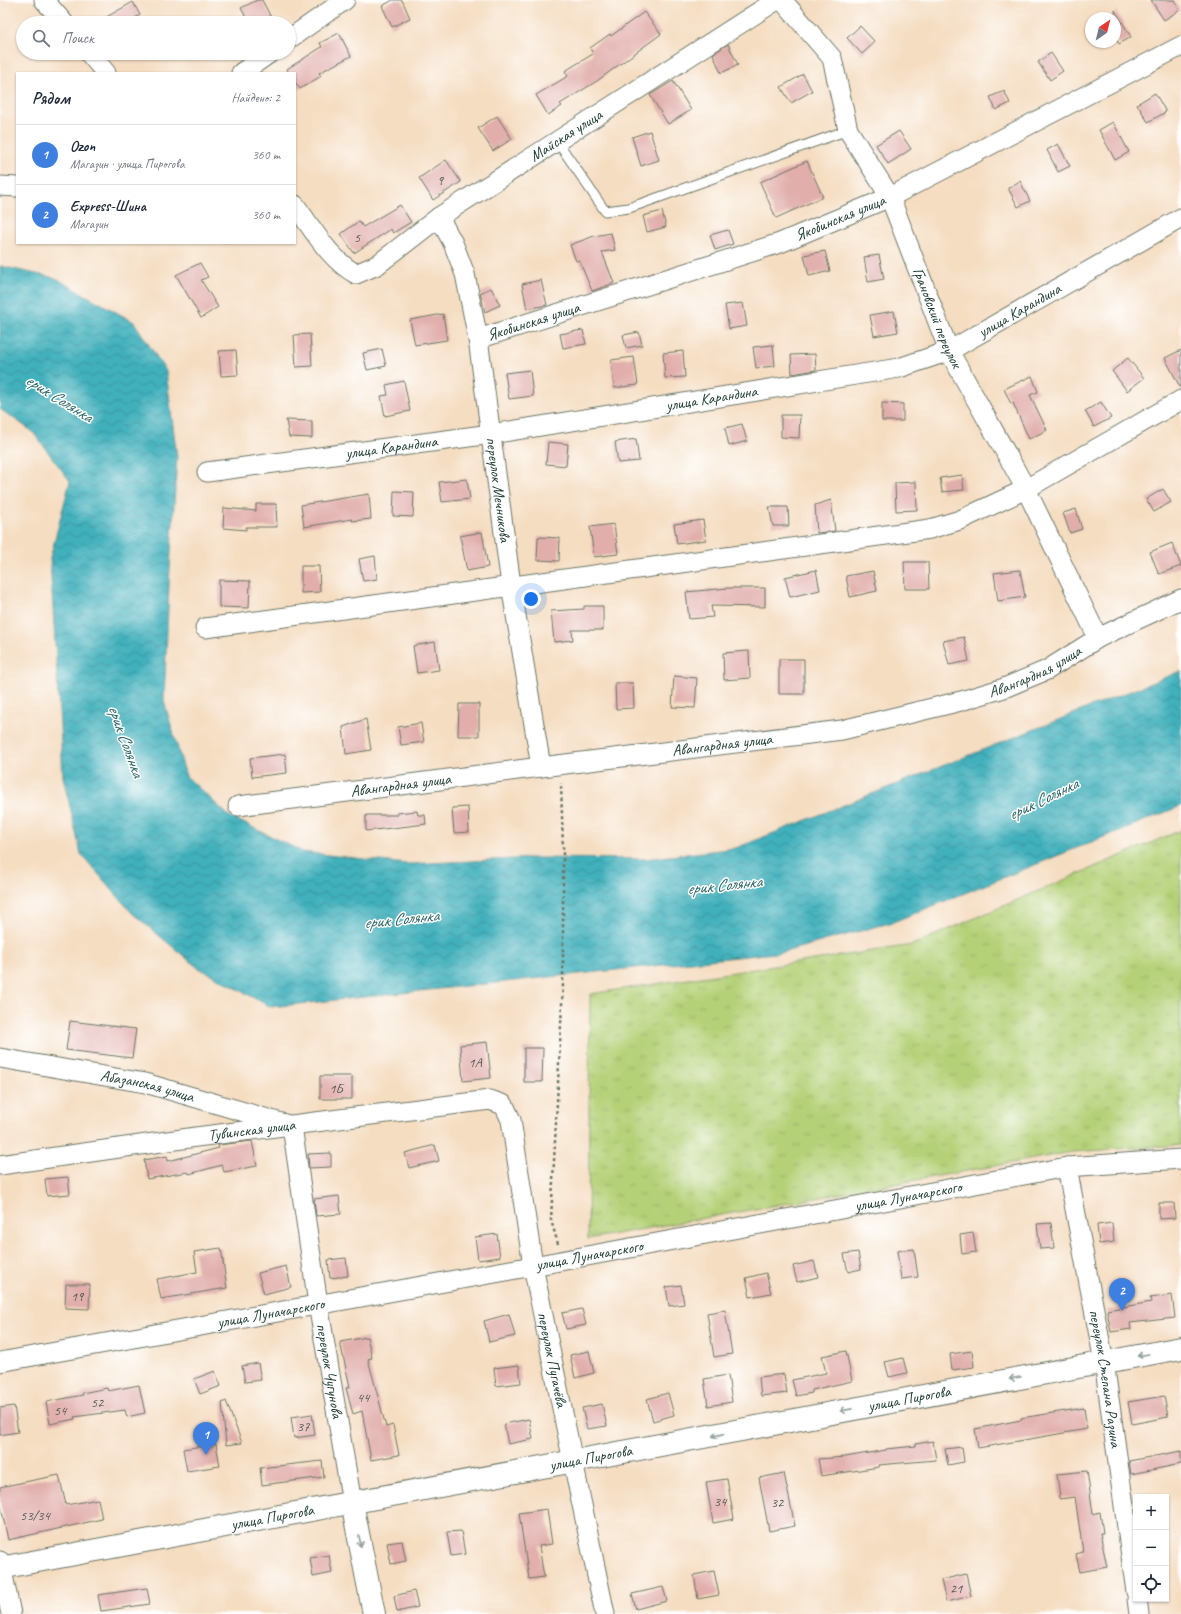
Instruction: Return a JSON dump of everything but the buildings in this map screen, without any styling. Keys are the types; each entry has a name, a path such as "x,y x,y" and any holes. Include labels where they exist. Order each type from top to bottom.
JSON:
{"main road":[{"name":"улица Пирогова","path":"0,1566 573,1462 1181,1348"},
{"name":"переулок Чугунова","path":"352,1502 374,1614"}],"street":[{"path":"44,0 58,16"},
{"path":"296,34 345,0"},
{"name":"Майская улица","path":"296,206 330,254 347,269 356,274 377,265 439,217 777,0"},
{"name":"Грановский переулок","path":"782,0 832,58 848,130 890,197 949,352 1026,489 1098,638"},
{"name":"Якобинская улица","path":"478,339 780,243 890,197 1181,46"},
{"path":"95,60 105,72"},
{"path":"242,72 260,60"},
{"path":"0,186 16,188"},
{"name":"переулок Мечникова","path":"439,217 453,242 465,274 478,339 511,585 542,767"},
{"name":"улица Карандина","path":"206,472 491,434 899,368 949,352 1181,218"},
{"path":"205,628 511,585 930,529 960,520 1026,489 1181,400"},
{"name":"Авангардная улица","path":"238,806 842,730 961,701 1004,688 1047,670 1098,638 1181,599"},
{"name":"Абазанская улица","path":"0,1058 145,1083 292,1126"},
{"name":"Тувинская улица","path":"0,1165 196,1137 490,1100 504,1105"},
{"name":"переулок Пугачёва","path":"504,1105 511,1120 533,1266 605,1614"},
{"name":"переулок Чугунова","path":"292,1126 318,1304 352,1502"},
{"name":"улица Луначарского","path":"0,1362 533,1266 1068,1167 1181,1159"},
{"name":"переулок Степана Разина","path":"1068,1167 1104,1362 1133,1570"},
{"path":"0,1566 11,1614"},
{"path":"1137,1602 1139,1614"}],"lane":[{"path":"557,141 605,211 629,208 848,130"}],"path":[{"path":"561,765 563,849 563,985 551,1220 562,1260"}],"green space":[{"path":"1181,830 1181,1145 1072,1152 588,1239 590,994 912,945"}],"water":[{"name":"ерик Солянка","path":"0,266 55,278 134,322 166,371 177,457 164,701 186,776 229,816 303,852 407,864 535,858 645,859 736,848 1181,671 1181,806 893,922 784,952 271,1007 197,967 132,913 81,854 63,777 50,558 70,481 32,431 0,409"}],"place":[{"name":"Express-Шина","path":"1122,1311"},
{"name":"Ozon","path":"206,1455"}]}
